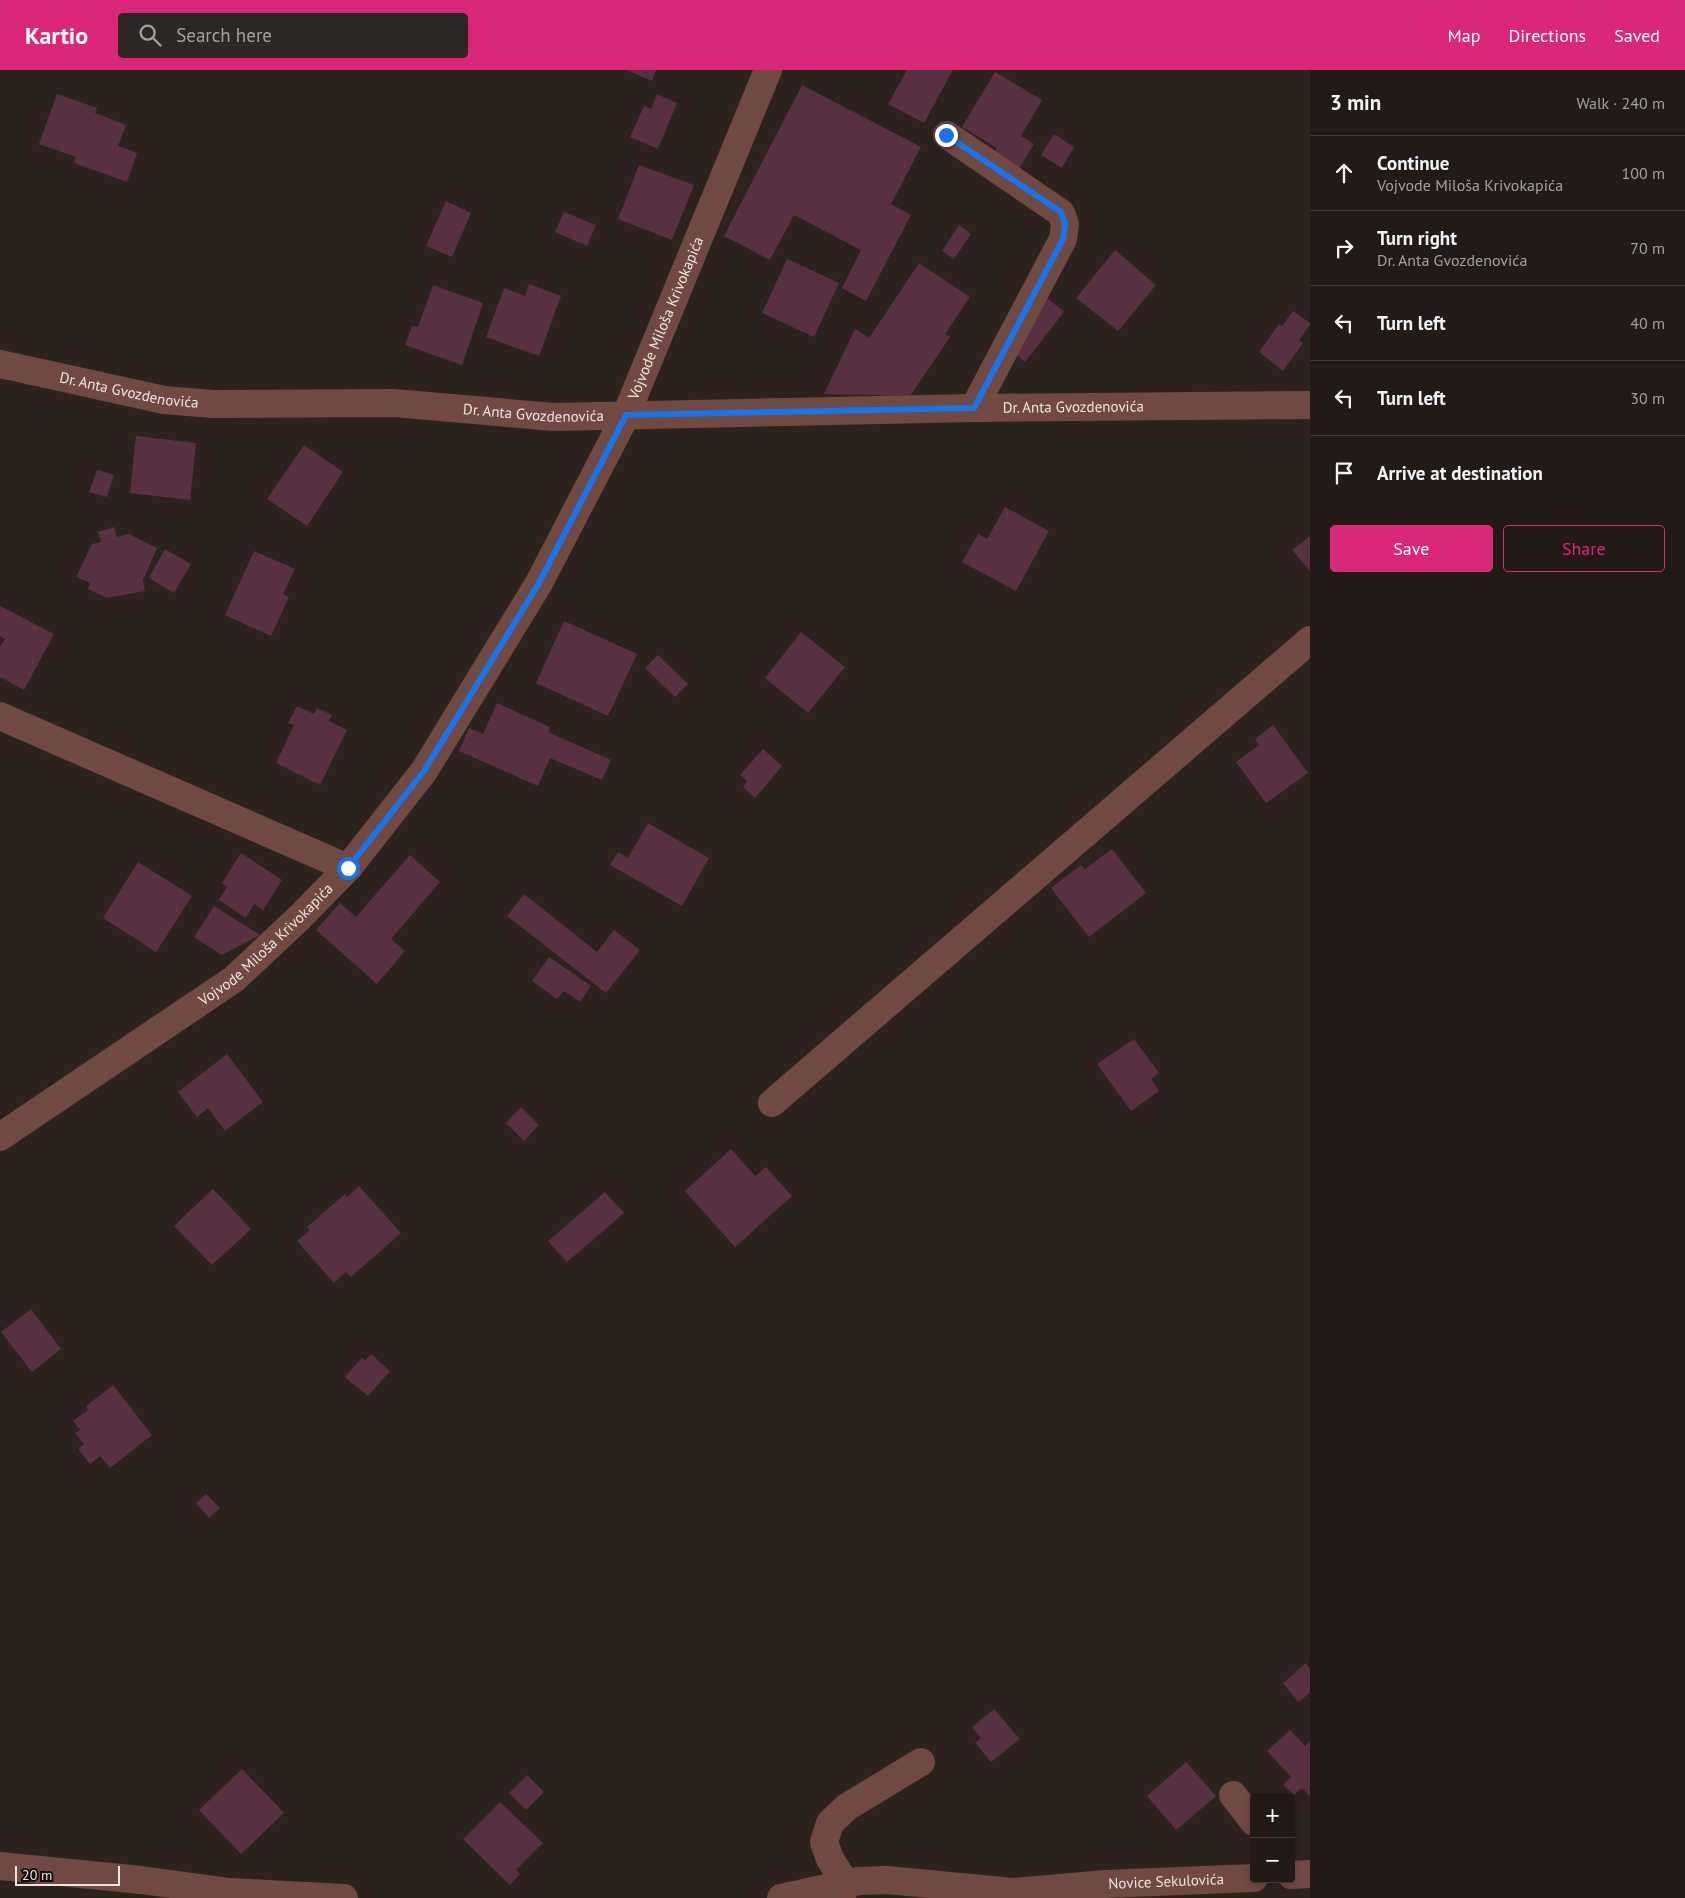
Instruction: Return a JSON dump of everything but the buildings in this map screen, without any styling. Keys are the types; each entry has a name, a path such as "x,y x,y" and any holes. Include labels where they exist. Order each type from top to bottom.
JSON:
{"street":[{"name":"Vojvode Miloša Krivokapića","path":"0,1137 234,979 299,918 348,868 424,771 539,583 626,415 768,70"},
{"path":"946,135 1061,212 1065,224 1063,239 974,408"},
{"name":"Dr. Anta Gvozdenovića","path":"0,364 164,400 186,403 394,403 554,417 974,408 1310,406"},
{"path":"772,1103 1310,640"},
{"path":"0,716 348,868"},
{"path":"844,1891 824,1842 830,1823 847,1807 921,1762"},
{"path":"1233,1794 1250,1817"},
{"path":"0,1866 141,1880 229,1895 344,1898"},
{"name":"Novice Sekulovića","path":"781,1898 844,1891 866,1881 893,1880 1011,1895 1103,1891 1250,1878"}],"route":[{"path":"348,868 424,771 539,583 626,415 974,408 1063,239 1065,224 1061,212 946,135"}]}
